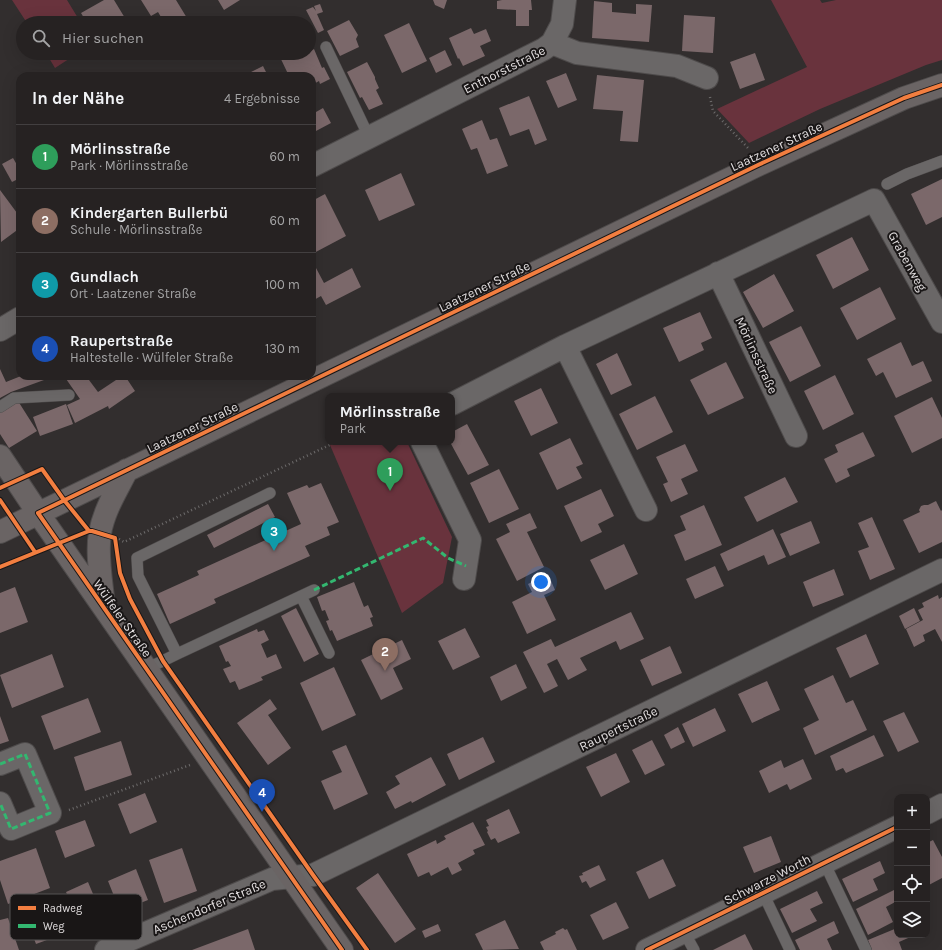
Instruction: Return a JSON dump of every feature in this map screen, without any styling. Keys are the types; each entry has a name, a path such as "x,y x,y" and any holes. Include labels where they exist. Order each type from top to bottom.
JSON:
{"main road":[{"name":"Laatzener Straße","path":"316,379 758,165 904,98 942,84"},
{"name":"Laatzener Straße","path":"0,532 313,380"},
{"name":"Wülfeler Straße","path":"0,456 38,513 342,950"},
{"path":"104,608 99,551 100,533 107,510 127,470"}],"street":[{"path":"552,43 562,24 565,0"},
{"name":"Enthorststraße","path":"316,164 544,49 552,43 577,53 677,66 707,78"},
{"path":"455,402 565,346 718,273 880,192"},
{"name":"Grabenweg","path":"880,192 942,322"},
{"name":"Mörlinsstraße","path":"718,273 796,436"},
{"path":"0,330 16,320"},
{"path":"565,346 646,510"},
{"path":"423,445 470,540 464,579"},
{"name":"Raupertstraße","path":"292,878 313,876 942,570"},
{"path":"0,764 25,754 50,813 11,829 0,803"},
{"path":"930,812 942,806"},
{"name":"Schwarze Worth","path":"647,950 689,941 763,893 894,828"},
{"name":"Aschendorfer Straße","path":"142,935 272,879 292,878"},
{"name":"Aschendorfer Straße","path":"106,950 129,940"}],"lane":[{"path":"326,47 369,137"},
{"path":"880,192 907,174 942,161"},
{"path":"0,407 14,398 69,396"},
{"path":"177,654 138,576 137,558 270,493"},
{"path":"146,669 314,590"},
{"path":"301,596 329,652"},
{"path":"824,862 866,950"},
{"path":"763,893 790,950"}],"path":[{"path":"707,78 713,111 750,150 758,165"},
{"path":"116,538 124,542 330,445"},
{"path":"50,813 59,814 208,758"}],"shaded area":[{"path":"12,0 67,0 77,16 22,16"},
{"path":"771,0 820,0 822,3 836,0 942,0 942,60 926,65 820,109 749,143 717,109 807,67"},
{"path":"50,60 67,60 55,68"},
{"path":"330,445 408,445 452,537 443,583 402,613"}],"building":[{"path":"104,0 114,0 124,16 83,16 81,13"},
{"path":"141,0 176,0 186,16 160,16 158,12 151,16"},
{"path":"218,0 240,0 224,10"},
{"path":"433,0 447,0 444,9 435,5"},
{"path":"531,0 532,10 529,10 529,26 516,26 516,10 497,9 497,1"},
{"path":"594,1 612,3 612,12 636,14 636,4 652,5 649,42 592,38"},
{"path":"320,4 323,12 317,14 324,30 318,33 316,29 316,16 309,16 306,10 313,7 316,11 314,6"},
{"path":"684,15 715,17 713,53 682,51"},
{"path":"349,20 358,35 356,39 359,47 340,56 327,31"},
{"path":"409,23 427,61 402,73 384,35"},
{"path":"471,28 474,34 486,29 491,41 480,46 485,56 463,66 459,58 458,59 449,38"},
{"path":"445,50 452,65 436,73 429,58"},
{"path":"755,53 765,80 740,89 730,62"},
{"path":"316,54 322,68 324,67 330,79 320,84 319,81 316,83 316,72 287,72 281,60 316,60"},
{"path":"367,62 375,77 379,88 376,90 383,104 369,110 362,97 360,98 347,72"},
{"path":"263,66 266,72 251,72"},
{"path":"566,73 577,100 558,108 546,81"},
{"path":"597,75 644,80 638,142 620,141 623,111 593,109"},
{"path":"529,96 547,140 535,145 529,129 510,136 499,108"},
{"path":"323,108 331,123 316,131 316,112"},
{"path":"482,120 490,140 497,138 508,166 487,174 477,148 471,150 462,129"},
{"path":"13,158 16,163 16,180 12,182 2,164"},
{"path":"401,173 415,205 379,221 365,190"},
{"path":"942,179 942,217 926,225 911,194"},
{"path":"0,190 16,212 16,231 1,242"},
{"path":"325,194 346,236 316,252 316,199"},
{"path":"852,237 869,270 833,289 816,255"},
{"path":"316,268 324,283 352,268 361,287 326,305 321,296 316,299"},
{"path":"774,274 794,311 763,328 743,292"},
{"path":"880,287 896,319 857,340 840,308"},
{"path":"700,312 712,338 701,343 704,350 679,362 663,328"},
{"path":"801,326 821,366 790,382 769,342"},
{"path":"901,342 912,366 923,361 932,381 896,398 883,372 876,376 867,359"},
{"path":"617,353 632,385 611,395 596,364"},
{"path":"726,362 744,398 708,415 690,380"},
{"path":"0,369 6,382 16,378 16,380 44,380 11,392 0,398"},
{"path":"835,375 854,414 823,430 804,391"},
{"path":"67,380 89,380 98,392 116,380 128,380 135,391 109,409 108,406 75,423 67,405 80,399"},
{"path":"541,388 558,423 531,436 514,401"},
{"path":"655,396 673,432 637,450 619,414"},
{"path":"932,397 942,418 942,438 912,453 894,416"},
{"path":"18,401 37,431 9,448 0,434 0,412"},
{"path":"66,404 73,424 40,436 33,417"},
{"path":"467,424 489,465 468,475 452,445 455,445 455,430"},
{"path":"863,432 875,456 847,469 850,476 836,483 824,459 838,452 835,445"},
{"path":"570,438 583,464 576,467 582,478 557,490 539,453"},
{"path":"685,444 698,471 681,479 688,494 671,502 663,484 668,482 656,457"},
{"path":"499,469 519,509 489,523 470,483"},
{"path":"785,477 798,502 757,522 744,497"},
{"path":"321,483 339,522 327,527 330,535 305,546 310,556 214,599 216,603 170,624 157,594 199,575 197,571 301,524 287,493 307,485 309,488"},
{"path":"601,489 614,516 598,524 602,532 581,542 564,506"},
{"path":"936,501 941,511 942,510 942,542 919,553 903,520 920,512 919,510 921,506 928,505"},
{"path":"268,504 275,517 214,548 207,535"},
{"path":"704,505 722,545 685,561 674,535 686,530 680,516"},
{"path":"530,513 537,528 527,532 544,567 517,581 496,539 510,532 506,524"},
{"path":"872,517 895,569 870,580 858,551 869,547 858,523"},
{"path":"811,521 820,543 790,556 780,534"},
{"path":"773,529 786,557 768,565 764,555 728,571 720,554"},
{"path":"624,544 638,574 605,590 590,560"},
{"path":"715,566 724,586 695,599 686,579"},
{"path":"834,569 844,595 813,607 803,582"},
{"path":"548,574 555,590 544,595 556,620 527,634 512,602 532,592 528,584"},
{"path":"354,582 364,607 368,605 373,617 370,618 373,626 337,641 332,630 330,631 326,621 329,620 325,610 322,611 317,597"},
{"path":"15,587 28,622 0,633 0,593"},
{"path":"938,595 939,599 942,597 942,642 935,629 923,635 925,641 914,647 906,629 923,620 918,610 924,607 922,603"},
{"path":"296,608 319,654 304,662 281,616"},
{"path":"914,608 920,621 905,629 899,616"},
{"path":"631,612 644,639 620,650 616,641 580,658 587,670 568,680 557,659 547,664 558,686 544,693 523,652 551,639 555,647"},
{"path":"465,628 480,657 453,670 438,641"},
{"path":"257,629 258,632 264,630 269,640 261,644 267,658 276,654 282,668 261,677 263,680 239,690 235,681 230,683 223,669 231,666 228,661 226,662 219,646"},
{"path":"866,634 879,664 850,678 836,648"},
{"path":"402,640 411,659 393,668 403,689 381,700 361,660"},
{"path":"670,646 682,673 652,686 640,660"},
{"path":"52,654 64,687 12,708 0,675"},
{"path":"516,664 527,688 501,701 490,677"},
{"path":"334,667 356,715 322,731 300,683"},
{"path":"833,675 846,703 853,700 867,730 815,755 803,728 819,720 804,689"},
{"path":"767,681 780,710 752,723 738,694"},
{"path":"88,698 101,732 54,750 41,716"},
{"path":"270,699 277,709 268,715 291,748 268,765 237,723"},
{"path":"715,708 726,731 693,747 682,724"},
{"path":"904,712 919,742 898,752 883,721"},
{"path":"0,716 9,741 0,744"},
{"path":"678,727 685,742 671,749 664,735"},
{"path":"874,735 884,756 846,773 843,768 836,771 830,756"},
{"path":"483,737 495,762 459,780 447,754"},
{"path":"652,740 665,765 645,775 632,750"},
{"path":"121,741 132,775 85,791 74,757"},
{"path":"346,745 368,794 334,810 321,781 342,772 332,751"},
{"path":"616,753 630,782 601,797 586,767"},
{"path":"431,757 446,785 412,803 411,801 395,809 386,792 400,784 395,776"},
{"path":"803,759 812,779 790,790 787,784 769,793 759,771 781,760 784,768"},
{"path":"145,793 157,822 130,834 118,804"},
{"path":"509,809 520,833 498,843 495,838 491,840 487,832 486,827 489,826 486,820"},
{"path":"85,820 95,846 65,858 55,831"},
{"path":"473,822 485,845 473,850 475,854 458,863 462,870 452,875 448,867 431,876 429,872 418,877 407,854 436,840 437,844 446,839 444,836"},
{"path":"771,836 781,862 754,873 743,847"},
{"path":"933,840 942,857 942,878 930,884 930,866 930,842"},
{"path":"36,848 50,888 34,894 10,894 10,903 8,904 0,880 0,861"},
{"path":"182,848 197,891 164,903 149,860"},
{"path":"663,859 676,886 649,899 636,872"},
{"path":"880,861 885,873 873,879 878,890 853,902 842,879"},
{"path":"599,865 606,880 590,888 586,881 582,883 579,876"},
{"path":"136,869 148,900 142,902 142,894 113,894 108,881"},
{"path":"378,873 416,929 395,943 356,888"},
{"path":"88,882 93,894 67,894 66,892"},
{"path":"894,890 894,903 886,907 893,922 868,935 856,909"},
{"path":"817,891 823,903 810,909 817,921 792,933 780,909"},
{"path":"616,902 629,928 603,940 590,915"},
{"path":"8,918 10,924 10,940 16,940 19,950 0,950 0,920"},
{"path":"505,920 519,949 483,950 475,934"},
{"path":"834,921 839,933 827,939 832,950 800,950 795,940"},
{"path":"438,924 441,931 425,938 422,931"},
{"path":"563,928 565,930 567,929 577,950 544,950 540,942 556,934 555,932"},
{"path":"248,929 255,950 192,950"},
{"path":"894,929 894,938 908,938 899,942 902,950 872,950 868,940"},
{"path":"745,934 753,950 713,950"},
{"path":"34,940 47,940 36,944"}],"marked path":[{"path":"314,590 423,538 448,558 466,566"},
{"path":"0,764 25,754 50,813 11,829 0,803"}],"cycle path":[{"path":"316,379 758,165 904,98 942,85"},
{"path":"313,380 38,513 342,950"},
{"path":"0,488 42,469 89,531"},
{"path":"0,500 35,552"},
{"path":"0,567 89,531 115,538 120,573 130,599 163,661 367,950"},
{"path":"647,950 894,828"}],"place":[{"name":"Mörlinsstraße","path":"390,491"},
{"name":"Gundlach","path":"274,551"},
{"name":"Kindergarten Bullerbü","path":"385,671"},
{"name":"Raupertstraße","path":"262,812"}]}
